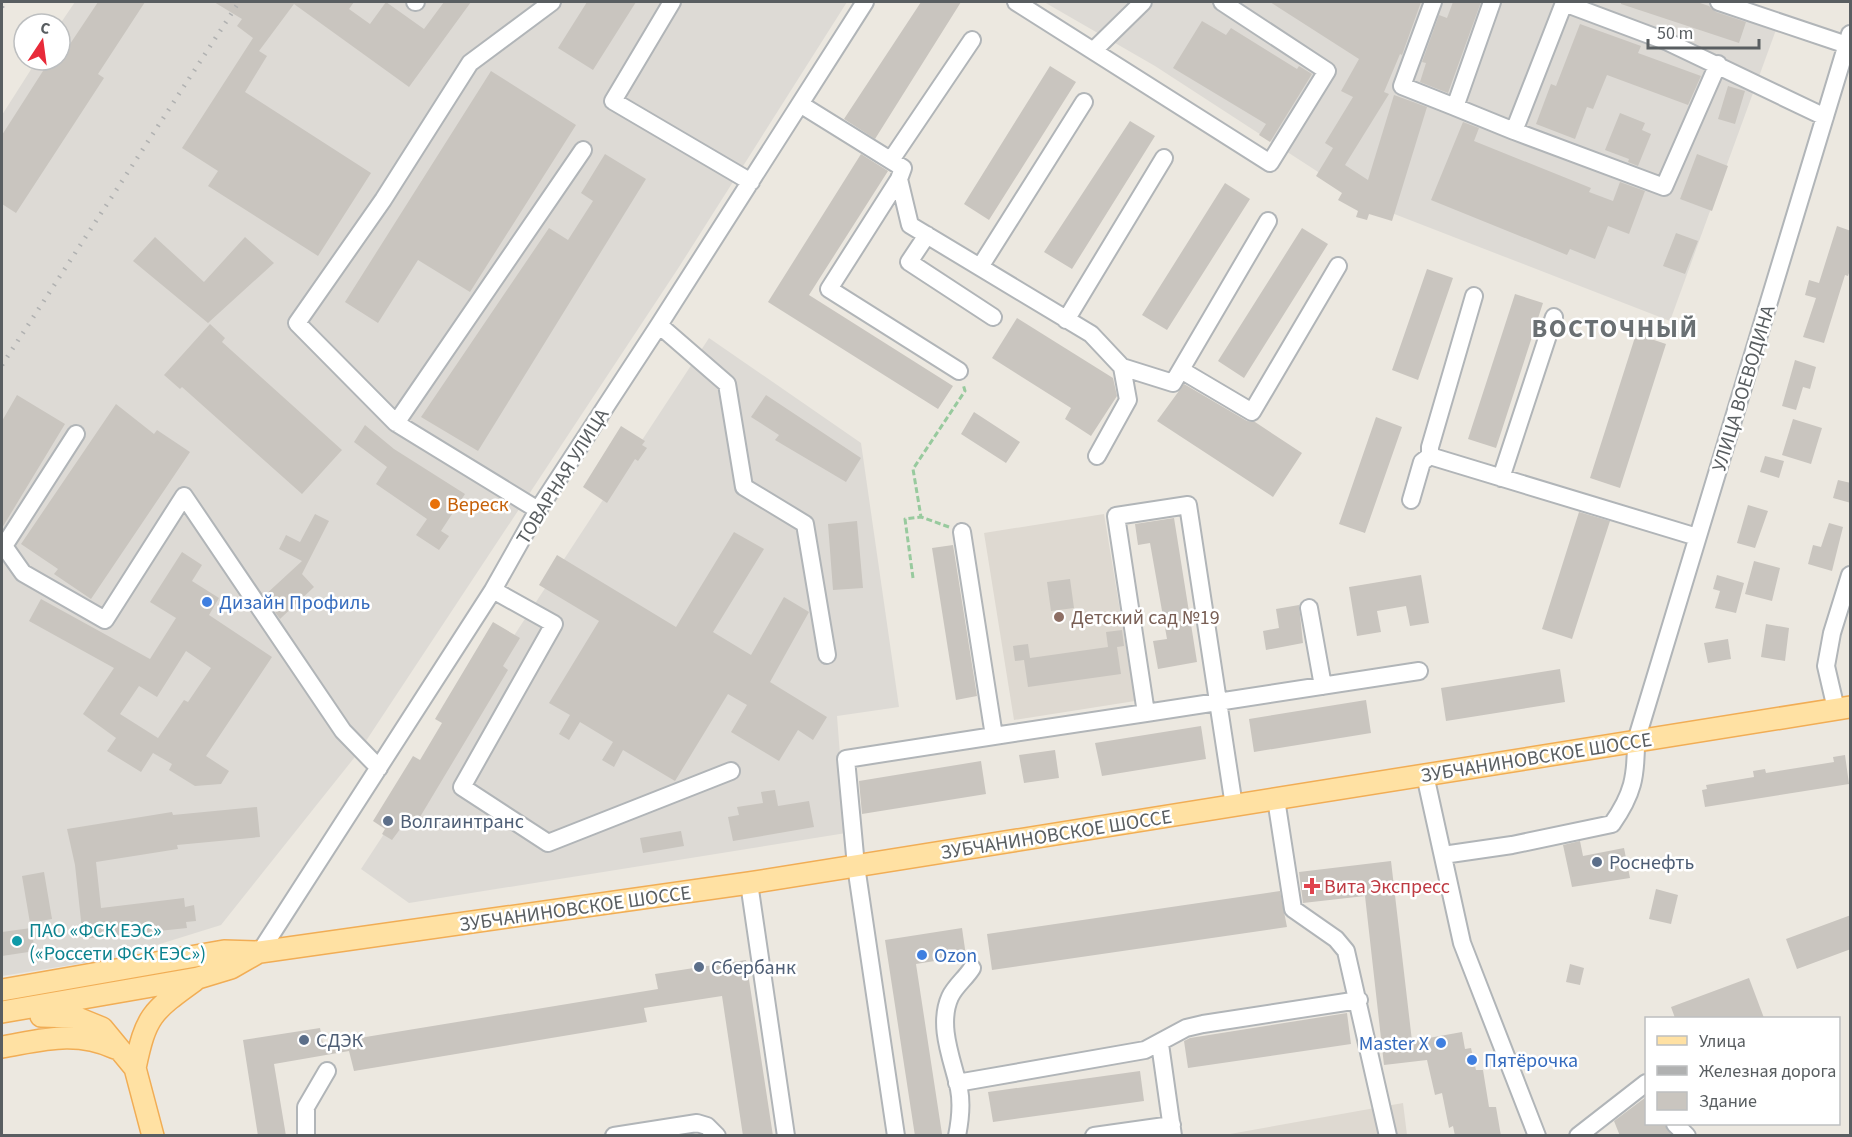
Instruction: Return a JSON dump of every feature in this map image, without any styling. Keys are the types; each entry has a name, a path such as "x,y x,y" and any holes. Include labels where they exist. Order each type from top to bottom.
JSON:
{"main road":[{"name":"ЗУБЧАНИНОВСКОЕ ШОССЕ","path":"2,990 224,951 260,951 749,883 1843,708"},
{"name":"ЗУБЧАНИНОВСКОЕ ШОССЕ","path":"2,1014 198,978 231,968 260,951"},
{"path":"135,1068 143,1031 160,1005 198,978"},
{"path":"2,1014 75,1017 102,1028 135,1068 153,1136"},
{"path":"2,1047 68,1036 95,1039 120,1051"}],"street":[{"path":"538,510 396,423 297,323 383,200 471,63 552,2"},
{"path":"672,2 613,101 751,182"},
{"name":"ТОВАРНАЯ УЛИЦА","path":"260,951 493,590 538,510 865,2"},
{"path":"1016,2 1270,163 1327,71 1222,2"},
{"path":"1094,50 1143,2"},
{"path":"1433,2 1402,86 1664,187 1718,64"},
{"path":"1455,107 1492,2"},
{"path":"1514,131 1561,2 1668,42 1825,117"},
{"path":"1719,2 1849,40"},
{"path":"891,160 972,40"},
{"name":"УЛИЦА ВОЕВОДИНА","path":"1443,855 1512,845 1612,824 1629,800 1634,782 1636,741 1825,117 1844,75 1849,40"},
{"path":"980,267 1084,102"},
{"path":"801,104 903,168 899,179 829,289 959,371"},
{"path":"396,423 583,150"},
{"path":"1066,320 1164,158"},
{"path":"899,179 910,225 1091,334 1122,367 1173,383 1268,221"},
{"path":"927,235 909,262 993,317"},
{"path":"1181,370 1252,411 1338,266"},
{"path":"1430,456 1430,447 1474,296"},
{"path":"1501,478 1554,317"},
{"path":"659,325 727,384 744,487 805,524 827,655"},
{"path":"1097,456 1128,400 1122,367"},
{"path":"76,434 4,546 23,573 105,620 184,496 343,731 379,768"},
{"path":"1430,456 1698,537"},
{"path":"1411,500 1422,462 1430,456"},
{"path":"1146,713 1116,516 1188,505 1234,806"},
{"path":"962,532 994,736"},
{"path":"1843,708 1826,666 1832,633 1851,575"},
{"path":"493,590 554,624 462,787 548,843 731,771"},
{"path":"1309,608 1323,686"},
{"path":"896,1136 856,866 846,759 1419,671"},
{"path":"1425,775 1462,943 1537,1136"},
{"path":"1276,799 1293,909 1336,939 1346,951 1359,1000 1388,1136"},
{"path":"749,883 786,1136"},
{"path":"957,1136 960,1123 957,1083 946,1035 946,1008 950,995 972,968"},
{"path":"957,1083 1130,1053 1160,1044 1186,1028 1203,1024 1359,1000"},
{"path":"1094,1136 1173,1130 1160,1044"},
{"path":"306,1136 306,1107 327,1071"},
{"path":"1578,1136 1642,1091"},
{"path":"614,1136 697,1123 707,1125 717,1136"},
{"path":"1676,1125 1687,1136"}],"path":[{"path":"921,517 913,469 965,391 959,371"},
{"path":"913,578 905,519 921,517 962,532"}],"shaded area":[{"path":"75,2 847,2 679,267 358,753 221,925 115,958 2,976 2,115 29,72 72,72 72,12 68,12"},
{"path":"1044,2 1740,2 1777,27 1670,321 1366,203 1155,66"},
{"path":"709,338 861,443 899,707 837,716 846,833 409,903 361,869"},
{"name":"Детский сад №19","path":"1104,514 1135,701 1014,720 984,533"},
{"path":"1403,1103 1407,1135 1219,1136"}],"building":[{"path":"98,2 145,2 98,74 104,78 16,213 2,204 2,135 42,72 72,72 72,41"},
{"path":"214,2 354,2 349,9 370,24 386,2 424,29 444,2 471,2 409,87 294,4 259,51 267,56 245,92 371,173 318,256 208,186 218,171 182,148 253,38 237,26 242,19"},
{"path":"587,2 636,2 593,70 558,48"},
{"path":"921,2 961,2 875,139 844,119"},
{"path":"1270,2 1421,2 1402,55 1400,54 1384,92 1389,94 1345,165 1368,180 1394,95 1427,107 1392,221 1369,214 1367,220 1356,217 1358,211 1338,200 1342,193 1316,176 1333,148 1325,143 1353,97 1341,91 1359,59"},
{"path":"1453,2 1481,2 1448,93 1420,82 1426,63 1422,62 1439,15 1447,18"},
{"path":"1621,2 1697,2 1709,6 1716,12 1746,22 1739,43 1621,4"},
{"path":"1202,21 1226,35 1231,28 1297,69 1299,66 1312,74 1270,142 1259,135 1266,124 1173,68"},
{"path":"1580,24 1641,46 1638,53 1701,76 1688,105 1607,75 1593,109 1587,107 1575,139 1536,124 1551,84 1556,86"},
{"path":"1050,66 1076,82 989,220 964,204"},
{"path":"491,71 576,125 470,292 418,260 378,323 345,302"},
{"path":"1728,86 1745,91 1735,124 1718,119"},
{"path":"1620,113 1645,123 1642,130 1651,134 1638,166 1628,162 1629,159 1605,150"},
{"path":"1130,121 1155,136 1072,269 1044,252"},
{"path":"1463,122 1479,128 1474,141 1591,188 1589,192 1613,201 1620,182 1645,191 1629,234 1608,226 1595,259 1570,249 1567,255 1431,200"},
{"path":"605,154 646,179 478,451 421,417 549,228 568,240 593,201 581,193"},
{"path":"861,154 888,171 809,295 953,386 938,409 768,302"},
{"path":"1697,154 1728,166 1712,211 1680,199"},
{"path":"1225,183 1250,199 1167,330 1142,315"},
{"path":"1837,226 1851,231 1851,267 1848,276 1845,275 1824,343 1803,337 1816,298 1805,295 1809,280 1819,283"},
{"path":"1302,228 1328,244 1244,378 1218,361"},
{"path":"1676,233 1698,241 1685,274 1663,266"},
{"path":"155,237 204,282 245,237 274,263 208,323 133,261"},
{"path":"1427,269 1453,278 1418,380 1392,370"},
{"path":"1515,294 1543,303 1496,448 1468,439"},
{"path":"1017,318 1113,378 1117,396 1091,436 1065,419 1071,408 992,358"},
{"path":"210,324 225,338 222,342 342,450 302,494 182,387 180,389 164,375"},
{"path":"1636,334 1666,344 1620,488 1590,478"},
{"path":"1795,360 1816,367 1810,389 1803,387 1796,410 1782,406"},
{"path":"1184,384 1247,421 1255,422 1302,453 1273,497 1157,421"},
{"path":"17,395 65,424 2,528 2,421"},
{"path":"766,395 861,458 846,482 775,440 779,435 751,417"},
{"path":"116,404 154,434 157,430 190,452 91,599 54,574 58,569 21,544"},
{"path":"974,412 1020,442 1006,463 961,434"},
{"path":"1376,417 1402,427 1365,533 1339,524"},
{"path":"1793,419 1822,428 1811,464 1782,455"},
{"path":"365,425 394,449 465,494 441,531 449,536 439,550 416,535 427,519 376,484 387,467 354,442"},
{"path":"621,426 645,441 642,445 647,448 638,461 635,459 607,503 583,487"},
{"path":"1765,456 1784,461 1779,478 1760,472"},
{"path":"1838,480 1851,483 1851,503 1833,498"},
{"path":"1748,505 1768,511 1755,548 1737,543"},
{"path":"1579,512 1610,521 1572,639 1542,629"},
{"path":"315,514 329,521 302,574 314,587 280,619 264,596 302,561 279,549 286,535 300,542"},
{"path":"1174,518 1197,662 1158,669 1153,641 1167,639 1150,543 1138,545 1135,524"},
{"path":"857,521 863,588 833,590 828,524"},
{"path":"1829,523 1843,527 1832,571 1808,564 1813,545 1821,547"},
{"path":"734,532 764,549 713,632 751,655 784,597 809,612 770,682 827,717 813,740 798,730 779,761 731,732 747,705 728,694 675,781 623,750 614,767 602,760 613,742 580,722 569,740 559,734 570,715 549,703 599,621 539,585 557,555 676,627"},
{"path":"953,545 977,696 956,700 932,548"},
{"path":"182,552 202,565 192,581 219,598 209,615 272,657 206,756 229,771 221,784 195,786 169,770 172,764 153,753 141,772 107,751 116,738 83,714 114,668 29,621 41,599 150,659 176,618 150,602","holes":["186,651 211,668 188,702 184,700 158,738 120,714 139,686 157,697"]},
{"path":"1754,561 1780,568 1772,601 1745,594"},
{"path":"1421,575 1429,623 1410,626 1406,606 1377,611 1381,632 1357,636 1349,587"},
{"path":"1717,575 1744,583 1736,613 1715,608 1720,591 1713,589"},
{"path":"1070,579 1074,608 1051,611 1047,582"},
{"path":"1299,605 1303,643 1266,650 1263,631 1279,628 1276,609"},
{"path":"493,622 520,638 503,666 508,670 417,822 409,817 392,840 382,834 385,829 373,821 413,756 420,760 442,723 435,719"},
{"path":"1766,624 1789,628 1785,661 1761,657"},
{"path":"1122,630 1124,646 1117,647 1121,674 1028,687 1024,660 1015,661 1013,646 1028,644 1030,658 1108,647 1106,632"},
{"path":"1728,639 1731,659 1708,663 1704,643"},
{"path":"1560,669 1565,702 1446,721 1441,688"},
{"path":"1366,700 1371,733 1254,752 1249,719"},
{"path":"1201,726 1206,759 1102,776 1095,743"},
{"path":"1055,750 1059,778 1024,783 1019,755"},
{"path":"1845,755 1849,784 1705,807 1702,790 1707,789 1706,785 1754,777 1753,771 1765,769 1766,773 1834,762 1833,757"},
{"path":"981,761 986,794 862,814 859,781"},
{"path":"775,790 778,806 809,801 814,827 733,841 728,817 739,815 737,807 763,803 761,792"},
{"path":"257,807 260,837 177,845 178,849 96,862 101,908 184,898 185,907 194,905 196,921 186,922 187,928 83,939 75,865 67,829 172,812 173,815"},
{"path":"681,831 684,846 643,853 640,838"},
{"name":"Роснефть","path":"1580,841 1583,856 1624,848 1630,878 1572,887 1563,845"},
{"path":"1391,861 1412,1041 1462,1032 1465,1049 1471,1048 1476,1070 1483,1070 1489,1107 1496,1107 1501,1136 1455,1136 1453,1126 1449,1128 1442,1093 1435,1095 1427,1060 1384,1065 1365,896 1303,903 1299,872"},
{"path":"44,872 52,919 30,923 22,876"},
{"path":"1656,889 1678,895 1671,924 1649,919"},
{"path":"1280,891 1287,927 992,970 987,934"},
{"path":"1851,915 1851,949 1797,969 1786,939"},
{"name":"ПАО «ФСК ЕЭС» («Россети ФСК ЕЭС»)","path":"31,928 35,951 2,956 2,932"},
{"path":"962,928 966,956 916,964 942,1134 915,1136 885,940"},
{"path":"746,960 773,1136 743,1136 722,996 644,1008 647,1022 354,1071 349,1051 274,1064 286,1136 258,1136 243,1040 320,1028 323,1044 658,989 655,974"},
{"path":"1570,964 1584,968 1580,985 1566,982"},
{"path":"1749,978 1764,1017 1675,1017 1671,1007"},
{"path":"1347,1013 1351,1044 1188,1068 1184,1041 1190,1038"},
{"path":"1140,1071 1144,1101 993,1122 988,1092"},
{"path":"1645,1098 1645,1125 1666,1125 1672,1136 1620,1136 1614,1121"}],"railway":[{"path":"2,7 5,2"},
{"path":"2,365 239,2"}],"place":[{"name":"Вереск","path":"435,504"},
{"name":"Дизайн Профиль","path":"207,602"},
{"name":"Детский сад №19","path":"1059,617"},
{"name":"Волгаинтранс","path":"388,821"},
{"name":"Роснефть","path":"1597,862"},
{"name":"Вита Экспресс","path":"1312,886"},
{"name":"ПАО «ФСК ЕЭС» («Россети ФСК ЕЭС»)","path":"17,941"},
{"name":"Ozon","path":"922,955"},
{"name":"Сбербанк","path":"699,967"},
{"name":"СДЭК","path":"304,1040"},
{"name":"Master X","path":"1441,1043"},
{"name":"Пятёрочка","path":"1472,1060"}],"district":[{"name":"ВОСТОЧНЫЙ","path":"1615,328"}]}
